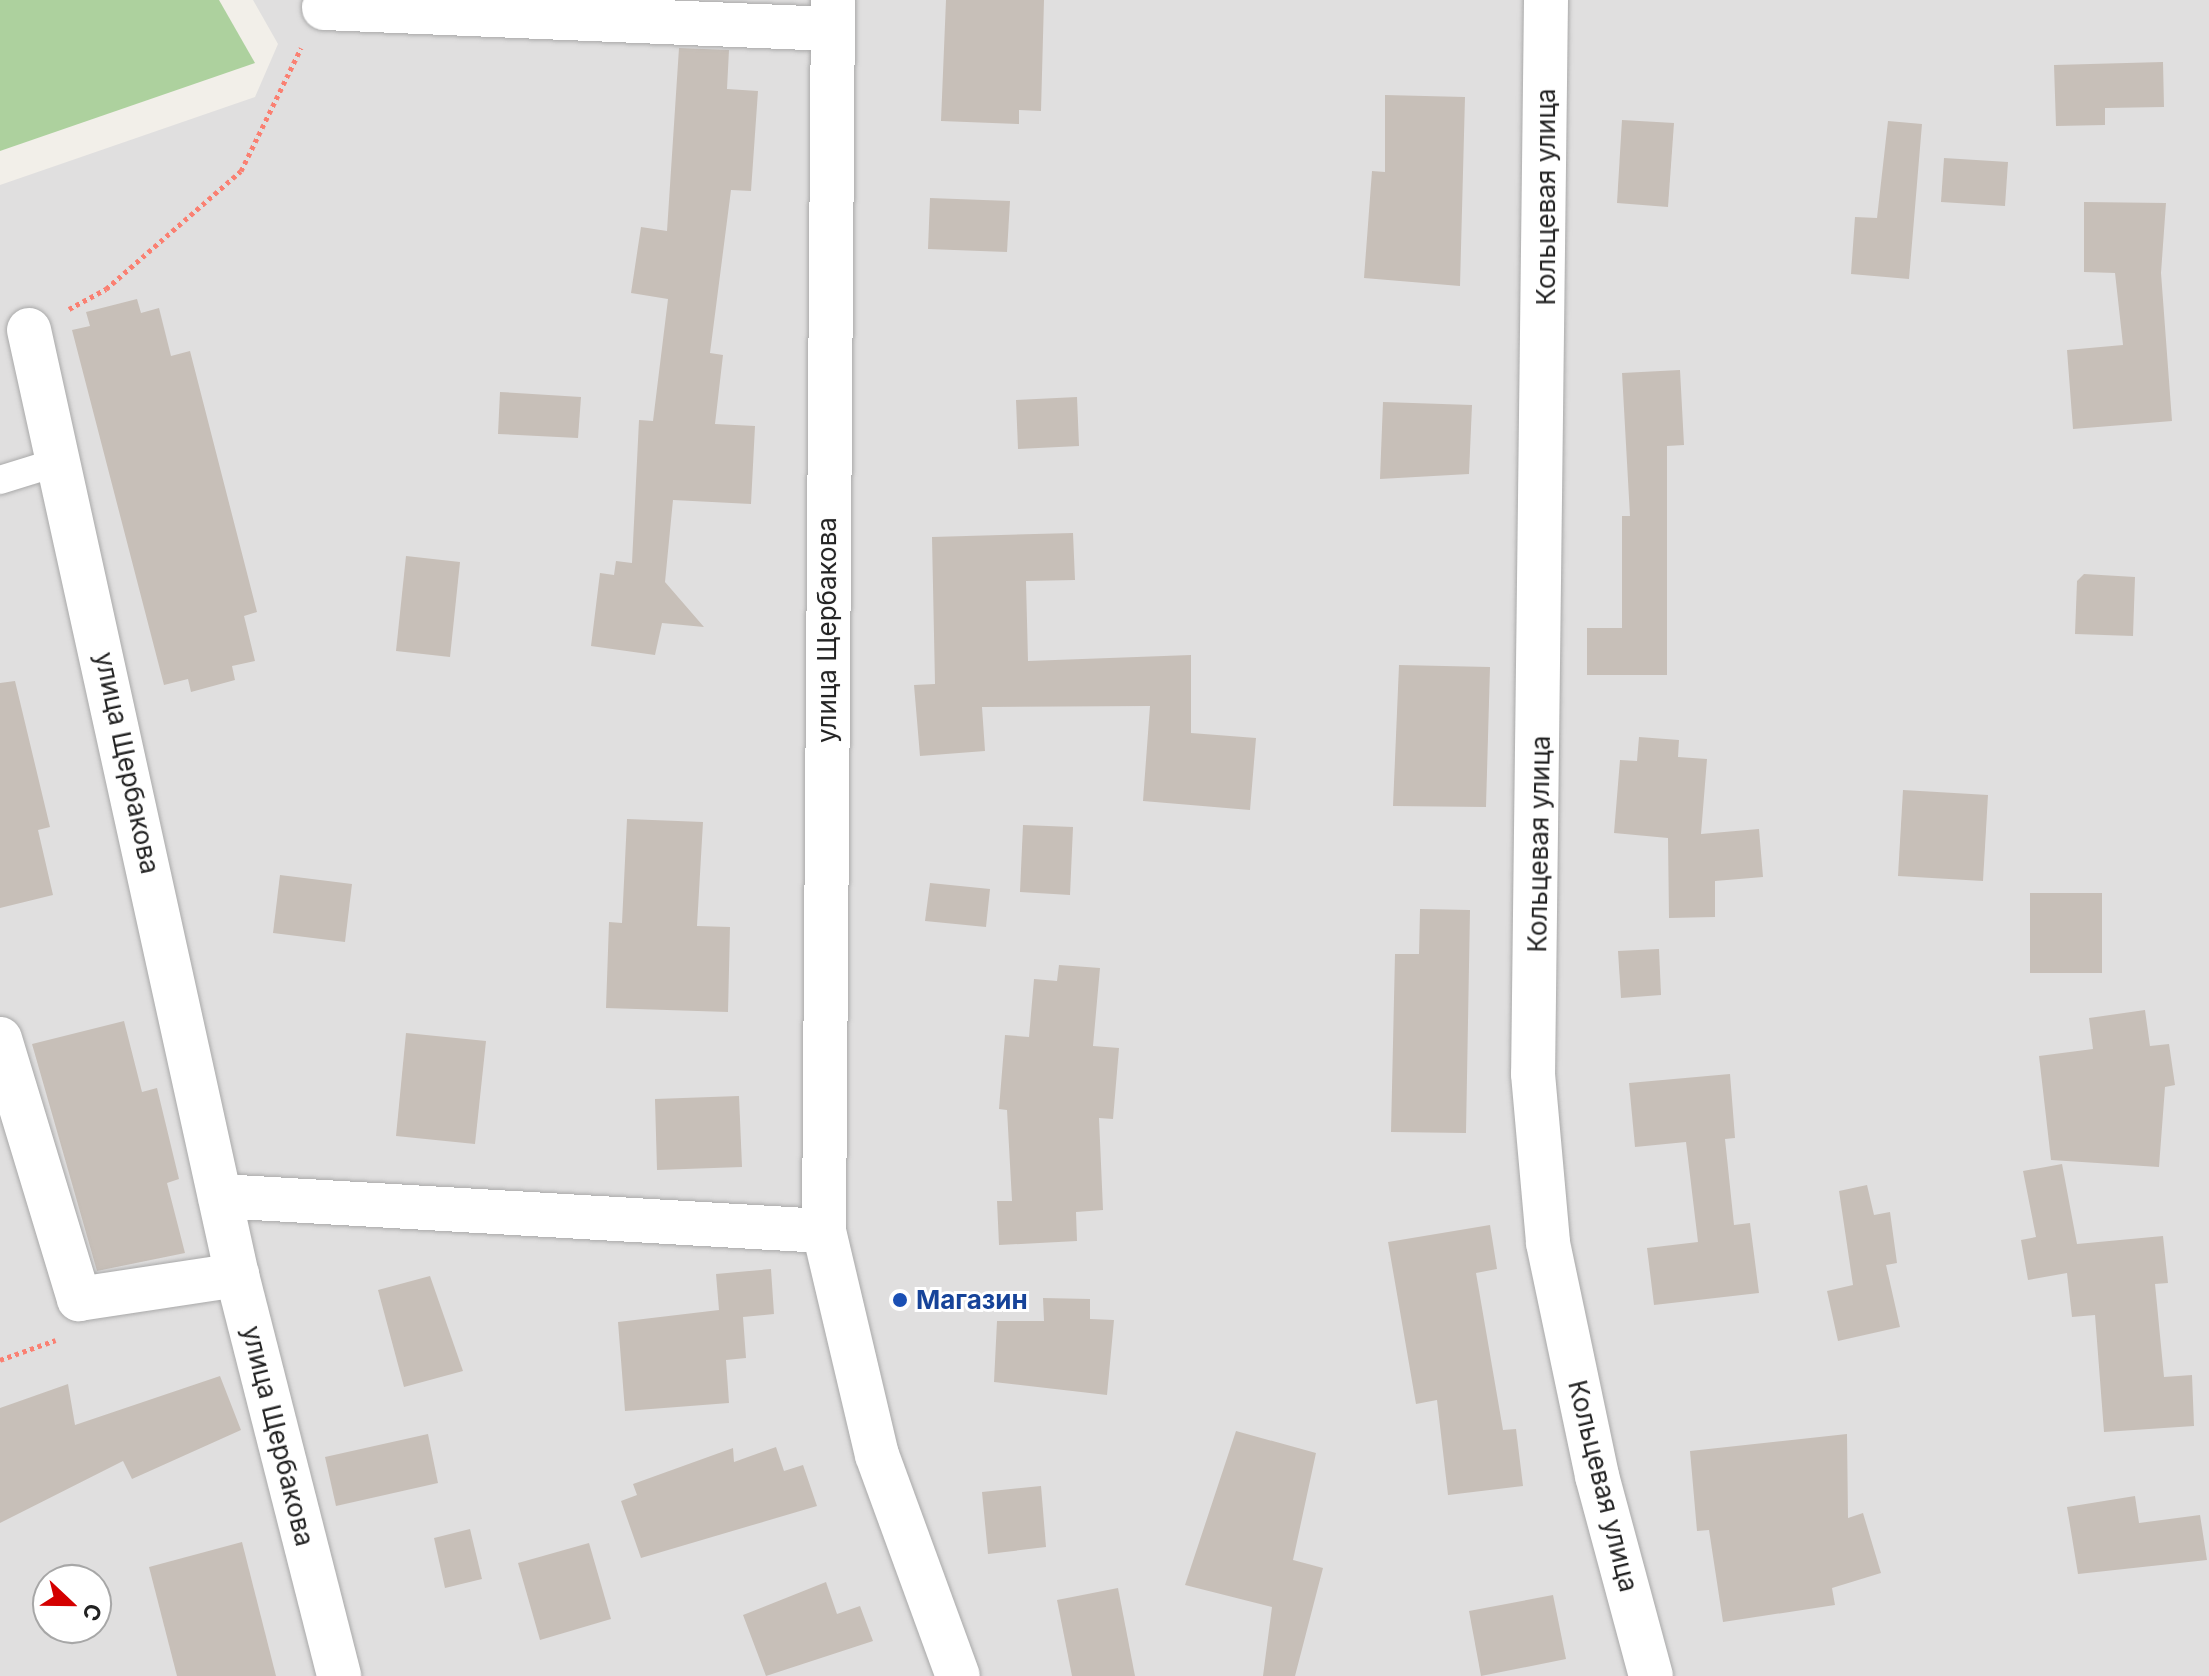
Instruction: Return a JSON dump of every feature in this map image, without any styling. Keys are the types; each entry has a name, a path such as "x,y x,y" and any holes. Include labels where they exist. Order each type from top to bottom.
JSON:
{"street":[{"name":"Кольцевая улица","path":"1546,0 1533,1074 1548,1243 1597,1476 1651,1676"},
{"name":"улица Щербакова","path":"324,8 832,14 824,1231 877,1455 958,1676"},
{"name":"улица Щербакова","path":"29,330 61,461 237,1275 339,1676"},
{"path":"2,1035 79,1299 237,1275"},
{"path":"220,1196 824,1231"}],"lane":[{"path":"0,480 61,461"}],"path":[{"path":"29,330 106,289 241,171 324,8"}],"shaded area":[{"path":"253,0 2209,0 2209,1676 0,1676 0,185 255,97 278,44"}],"green space":[{"path":"0,0 219,0 255,63 0,151"}],"building":[{"path":"946,0 1044,0 1041,111 1019,110 1019,124 941,121"},
{"path":"679,48 729,50 727,89 758,91 751,191 731,190 710,353 723,355 715,424 755,426 751,504 673,500 665,582 704,627 662,623 655,655 591,646 600,573 614,575 616,561 632,563 639,420 653,421 668,299 631,293 641,227 667,231"},
{"path":"2163,62 2164,107 2105,108 2105,125 2056,126 2054,65"},
{"path":"1385,95 1465,97 1460,286 1364,278 1372,171 1385,172"},
{"path":"1622,120 1674,123 1668,207 1617,203"},
{"path":"1888,121 1922,124 1909,279 1851,274 1855,217 1877,218"},
{"path":"1944,158 2008,162 2005,206 1941,202"},
{"path":"930,198 1010,201 1007,252 928,249"},
{"path":"2084,202 2166,203 2161,273 2172,421 2073,429 2067,350 2123,345 2115,273 2084,272"},
{"path":"137,299 141,313 159,308 171,356 190,351 257,612 244,616 255,661 232,666 235,680 191,692 188,679 164,685 72,330 90,326 86,312"},
{"path":"1680,370 1684,445 1667,446 1667,675 1587,675 1587,628 1622,628 1622,516 1630,516 1622,373"},
{"path":"500,392 581,397 578,438 498,434"},
{"path":"1077,397 1079,446 1018,449 1016,400"},
{"path":"1383,402 1472,405 1469,474 1380,479"},
{"path":"1073,533 1075,580 1026,581 1028,661 1191,655 1191,733 1256,738 1250,810 1143,801 1150,706 982,707 985,751 920,756 914,685 935,684 932,537"},
{"path":"406,556 460,562 450,657 396,651"},
{"path":"2084,574 2135,577 2133,636 2075,634 2077,581"},
{"path":"1399,665 1490,667 1486,807 1393,806"},
{"path":"15,681 50,827 38,830 53,895 0,908 0,683"},
{"path":"1639,737 1679,740 1678,757 1707,759 1701,834 1759,829 1763,877 1715,881 1715,917 1669,918 1668,838 1614,833 1620,760 1637,761"},
{"path":"1903,790 1988,795 1983,881 1898,876"},
{"path":"627,819 703,822 697,926 730,927 728,1012 606,1008 609,922 622,923"},
{"path":"1023,825 1073,827 1070,895 1020,892"},
{"path":"280,875 352,884 345,942 273,933"},
{"path":"930,883 990,889 986,927 925,921"},
{"path":"2030,893 2102,893 2102,973 2030,973"},
{"path":"1420,909 1470,910 1466,1133 1391,1132 1395,954 1419,954"},
{"path":"1659,949 1661,995 1621,998 1618,951"},
{"path":"1059,965 1100,968 1093,1046 1119,1048 1113,1119 1099,1118 1103,1210 1076,1212 1077,1241 999,1245 997,1201 1012,1201 1007,1110 999,1109 1005,1035 1029,1037 1034,979 1057,981"},
{"path":"2145,1010 2150,1046 2169,1044 2175,1085 2165,1087 2159,1167 2051,1160 2039,1056 2093,1049 2089,1018"},
{"path":"124,1021 142,1092 157,1088 179,1179 167,1183 185,1253 97,1271 32,1044"},
{"path":"406,1033 486,1041 475,1144 396,1136"},
{"path":"1730,1074 1735,1138 1725,1139 1734,1225 1750,1223 1759,1293 1654,1305 1647,1248 1698,1242 1686,1142 1635,1147 1629,1083"},
{"path":"739,1096 742,1167 657,1170 655,1099"},
{"path":"2062,1164 2077,1244 2163,1236 2168,1283 2155,1284 2164,1377 2192,1375 2194,1426 2104,1432 2095,1315 2072,1317 2067,1273 2028,1280 2021,1240 2036,1237 2023,1171"},
{"path":"1867,1185 1874,1215 1890,1212 1897,1263 1886,1265 1900,1327 1838,1341 1827,1291 1853,1285 1839,1191"},
{"path":"1490,1225 1497,1269 1476,1273 1503,1430 1516,1429 1523,1486 1448,1495 1437,1400 1416,1404 1388,1242"},
{"path":"771,1269 774,1314 743,1317 746,1358 726,1360 729,1403 625,1411 618,1322 719,1310 716,1274"},
{"path":"430,1276 463,1371 404,1387 378,1290"},
{"path":"1043,1298 1090,1299 1090,1319 1114,1320 1107,1395 994,1382 997,1321 1044,1321"},
{"path":"220,1376 241,1430 132,1479 123,1461 0,1523 0,1408 68,1384 75,1425"},
{"path":"1236,1431 1316,1453 1293,1560 1323,1568 1295,1676 1263,1676 1272,1607 1185,1585"},
{"path":"428,1434 438,1483 336,1506 325,1457"},
{"path":"1847,1434 1848,1518 1863,1513 1881,1573 1832,1588 1835,1605 1723,1622 1709,1530 1697,1531 1690,1451"},
{"path":"776,1447 784,1471 803,1465 817,1506 641,1558 621,1501 637,1495 633,1484 733,1448 734,1462"},
{"path":"1041,1486 1046,1547 988,1554 982,1492"},
{"path":"2135,1496 2139,1523 2200,1515 2207,1560 2078,1574 2067,1507"},
{"path":"470,1529 482,1579 445,1588 434,1538"},
{"path":"242,1542 276,1676 177,1676 149,1567"},
{"path":"589,1543 611,1619 540,1640 518,1563"},
{"path":"826,1582 837,1614 860,1606 873,1641 766,1676 743,1615"},
{"path":"1118,1588 1135,1676 1072,1676 1057,1600"},
{"path":"1553,1595 1566,1659 1481,1676 1469,1611"}],"place":[{"name":"Магазин","path":"900,1300"}]}
